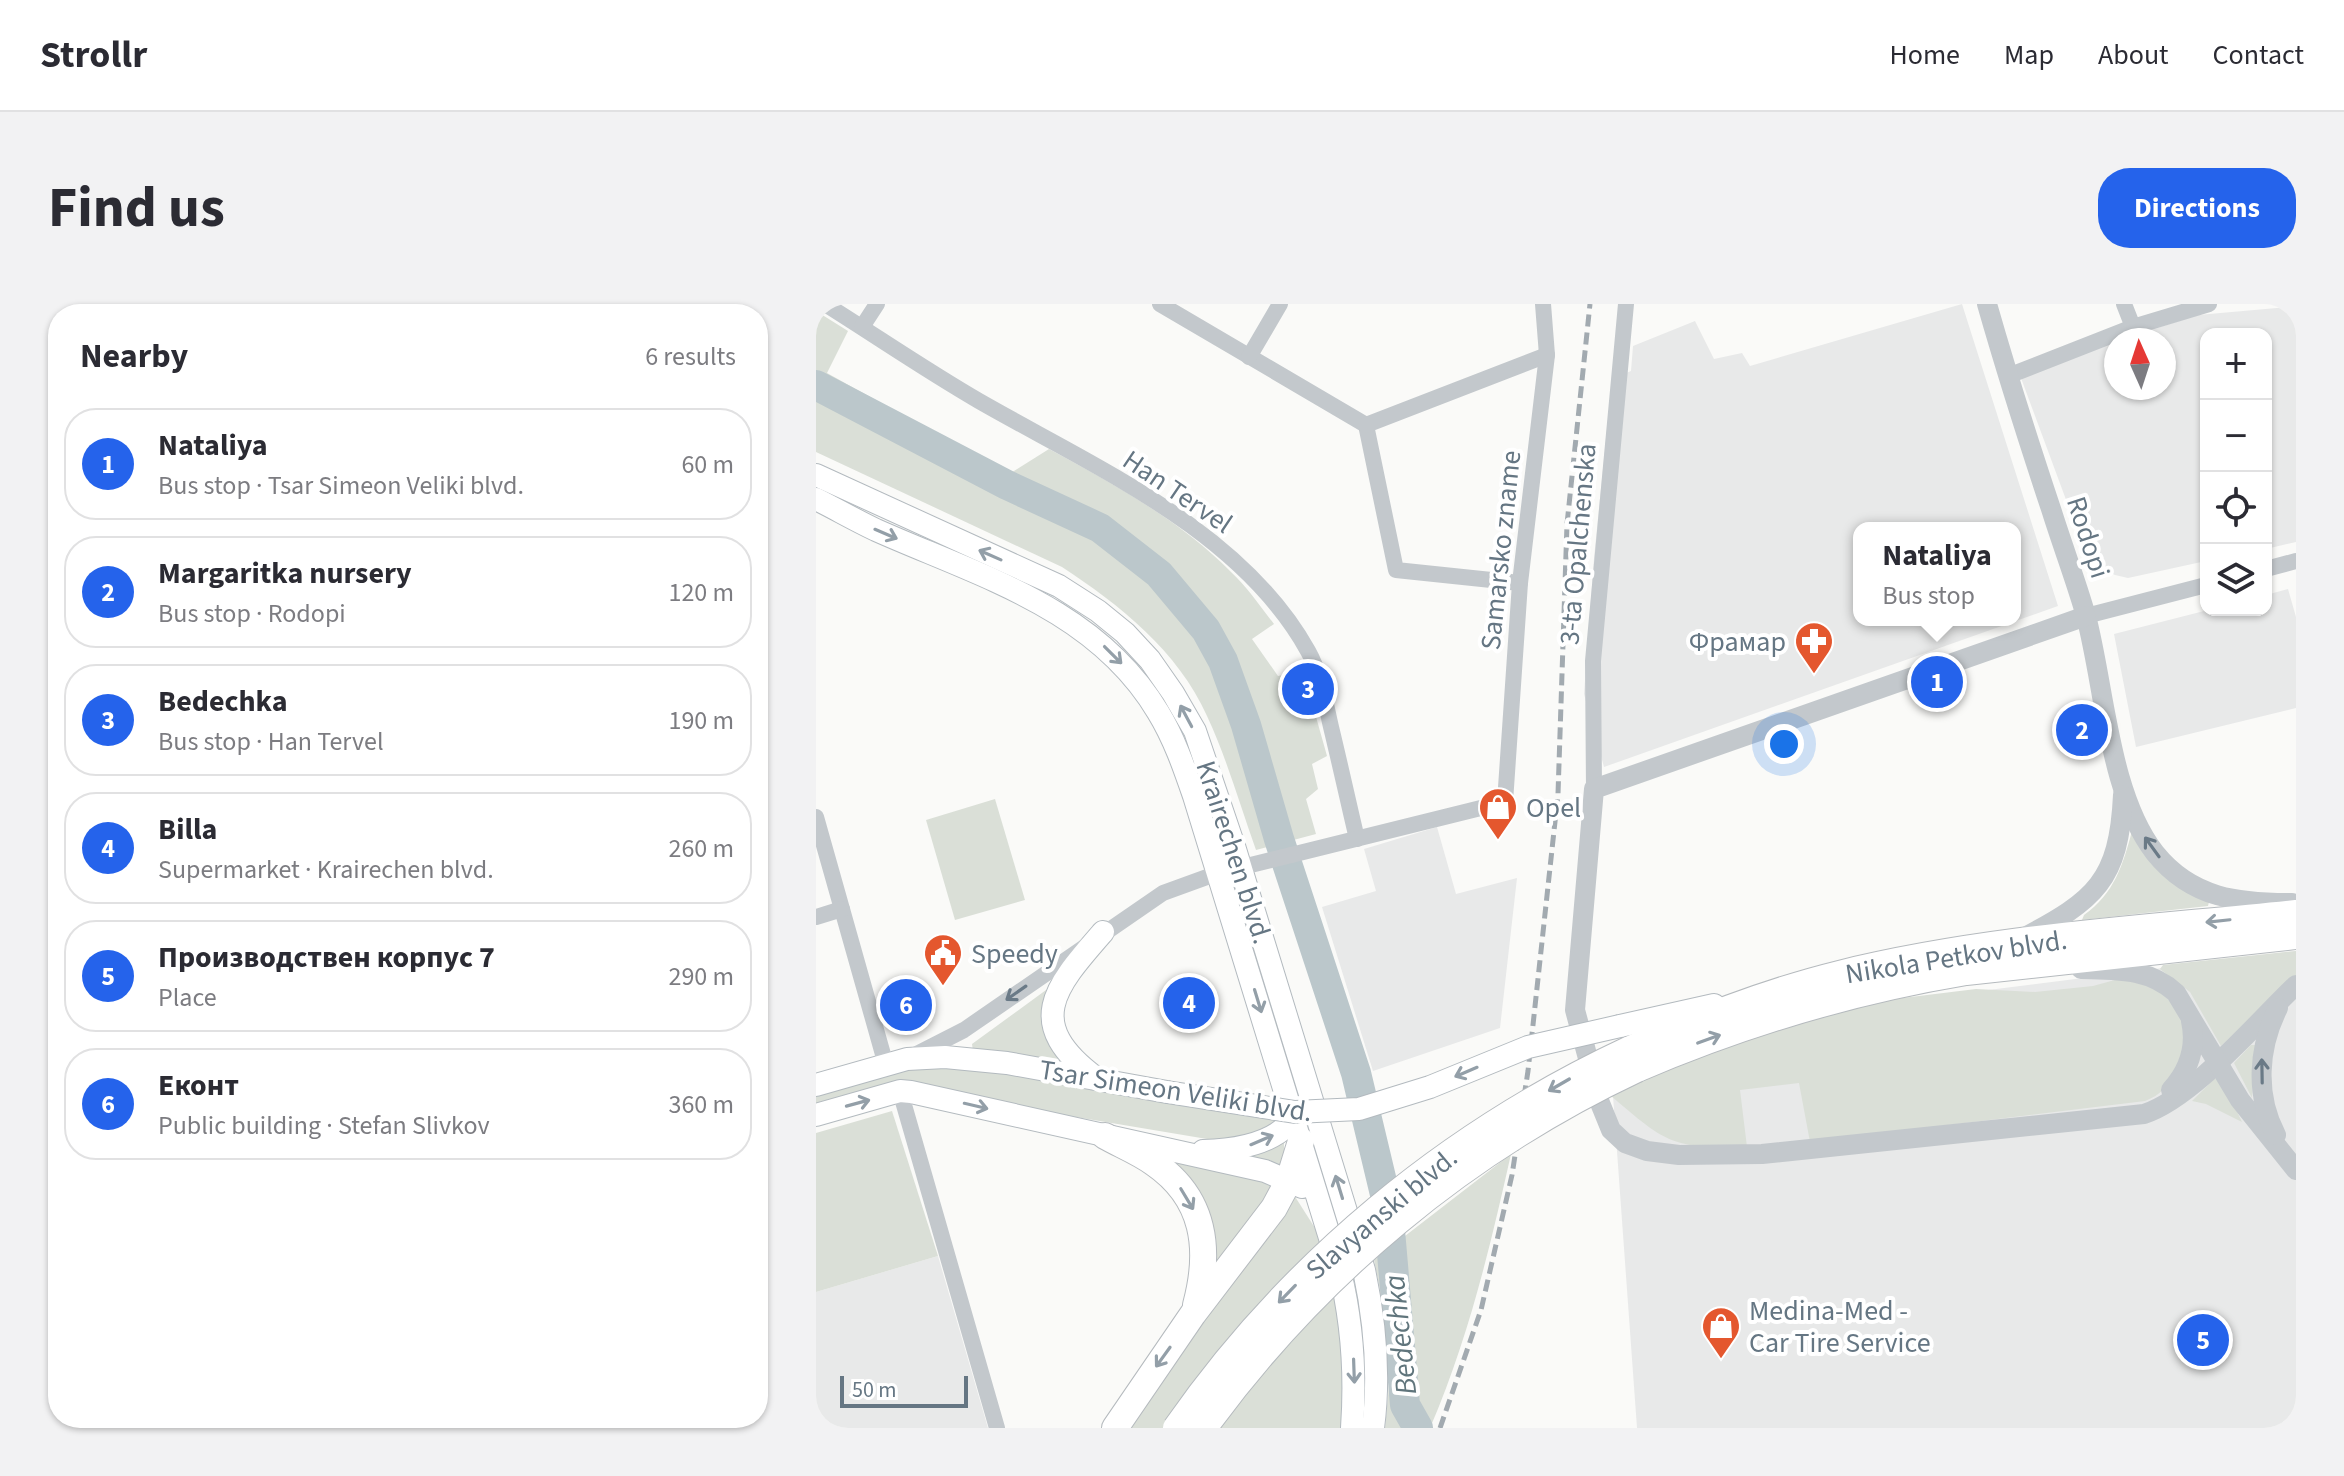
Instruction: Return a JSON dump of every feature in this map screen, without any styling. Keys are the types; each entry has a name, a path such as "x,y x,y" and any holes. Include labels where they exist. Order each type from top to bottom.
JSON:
{"main road":[{"name":"Krairechen blvd.","path":"816,475 1059,586 1098,611 1125,633 1156,669 1190,723 1241,868 1352,1229 1371,1301 1377,1372 1373,1428"},
{"name":"Krairechen blvd.","path":"816,499 873,529 1041,602 1068,618 1106,648 1142,688 1169,731 1194,796 1323,1213 1350,1316 1355,1380 1352,1428"},
{"name":"Nikola Petkov blvd.","path":"1629,1048 1749,1024 2015,955 2296,913"},
{"path":"1100,1081 1066,1052 1056,1031 1053,1009 1054,998 1064,978 1103,932"},
{"name":"Nikola Petkov blvd.","path":"1629,1048 1706,1016 1773,993 1903,960 2296,936"},
{"name":"Tsar Simeon Veliki blvd.","path":"816,1085 929,1057 1007,1063 1295,1112 1359,1109 1430,1087 1528,1047 1629,1048"},
{"name":"Slavyanski blvd.","path":"1176,1428 1230,1357 1305,1274 1380,1206 1424,1171 1513,1111 1629,1048"},
{"name":"Slavyanski blvd.","path":"1204,1428 1281,1331 1318,1293 1437,1189 1534,1123 1629,1048"},
{"path":"1115,1428 1193,1314 1274,1208 1289,1180 1308,1087"},
{"name":"Tsar Simeon Veliki blvd.","path":"816,1115 900,1091 923,1094 1265,1171 1289,1180 1311,1195 1323,1213"},
{"path":"1168,1151 1213,1151 1246,1146 1298,1130"},
{"path":"1105,1136 1153,1162 1172,1177 1190,1200 1205,1251 1202,1282 1193,1314"}],"street":[{"name":"Han Tervel","path":"825,304 976,399 1128,485 1195,530 1238,565 1267,594 1310,654 1321,683 1357,839"},
{"path":"862,327 877,304"},
{"path":"1160,304 1366,425 1396,570 1520,583"},
{"path":"1249,357 1280,304"},
{"name":"Samarsko zname","path":"1505,802 1520,583 1547,355 1543,304"},
{"name":"3-ta Opalchenska","path":"1594,789 1593,661 1626,304"},
{"name":"Rodopi","path":"1987,304 2086,616 2123,791 2148,843 2184,879 2212,893 2237,901 2296,903"},
{"path":"2124,304 2133,327"},
{"path":"2008,376 2133,327 2209,304"},
{"path":"1366,425 1547,355"},
{"path":"2272,567 2296,561"},
{"path":"2200,587 2086,616 1594,789 1575,1010 1600,1103 1611,1130 1625,1143 1647,1151 1679,1155 1762,1154 2144,1114 2162,1107 2217,1062 2290,990"},
{"name":"Rodopi","path":"2015,955 2085,900 2102,882 2117,844 2123,791"},
{"name":"Tsar Simeon Veliki blvd.","path":"892,1064 964,1030 1163,893 1218,873 1505,802"},
{"path":"816,817 892,1064"},
{"path":"816,917 842,909"},
{"path":"2015,955 2146,975 2168,985 2190,1014 2254,1120 2296,1170"},
{"path":"2290,990 2265,1040 2261,1057 2262,1092 2274,1131 2296,1170"},
{"path":"2118,1118 2157,1101 2173,1088 2186,1071 2193,1042 2190,1014"},
{"path":"900,1091 997,1428"}],"shaded area":[{"path":"1962,304 2058,606 2021,619 2021,522 1853,522 1853,626 2002,626 1604,767 1584,694 1612,379 1631,371 1633,346 1695,321 1714,359 1742,353 1750,366"},
{"path":"2288,307 2296,309 2296,542 2272,548 2272,328 2200,328 2200,562 2128,578 2115,575 2101,568 2088,555 2021,378 2104,346 2104,400 2176,400 2176,328 2157,328 2198,315"},
{"path":"816,311 848,331 827,373 1009,474 1049,449 1168,519 1237,578 1274,624 1252,639 1278,676 1294,673 1311,699 1327,756 1312,764 1318,789 1306,799 1316,834 1256,850 1221,749 1195,692 1164,650 1105,597 1062,567 816,452"},
{"path":"2288,589 2296,617 2296,708 2136,747 2114,634 2200,612 2200,616 2272,616 2272,593"},
{"path":"995,799 1025,900 955,920 926,820"},
{"path":"1437,827 1456,894 1517,878 1500,1028 1373,1071 1322,907 1376,891 1364,849"},
{"path":"2132,831 2209,902 2208,906 2082,920 2103,898 2116,878"},
{"path":"2296,951 2296,1428 1637,1428 1613,1096 1877,1004"},
{"path":"2296,951 2296,975 2221,1046 2190,992 2160,969 2163,965"},
{"path":"2122,978 2147,984 2170,1001 2185,1024 2188,1036 2186,1052 2170,1081 2160,1093 2145,1101 1810,1142 1799,1083 1740,1090 1747,1147 1722,1147 1671,1140 1644,1124 1610,1095 1679,1062 1759,1032 1878,1001 1976,989 2035,992 2093,986"},
{"path":"1046,990 1044,1010 1067,1065 973,1051 972,1044"},
{"path":"2251,1045 2255,1045 2252,1098 2234,1063"},
{"path":"945,1065 1284,1120 1249,1138 1213,1140 914,1090 873,1087 816,1103 816,1094 897,1071"},
{"path":"2214,1079 2221,1079 2242,1122 2206,1104 2192,1101"},
{"path":"892,1111 938,1256 816,1292 816,1133"},
{"path":"1284,1140 1284,1164 1281,1167 1239,1155"},
{"path":"1511,1154 1467,1327 1430,1428 1385,1428 1389,1385 1386,1320 1374,1260"},
{"path":"1165,1159 1279,1180 1217,1275"},
{"path":"1294,1195 1315,1228 1321,1244 1164,1428 1124,1428"},
{"path":"938,1256 988,1428 816,1428 816,1292"},
{"path":"1336,1293 1345,1381 1341,1428 1218,1428 1278,1352"}],"waterway":[{"name":"Bedechka","path":"816,385 1007,485 1100,528 1159,574 1206,630 1223,661 1246,725 1279,839 1356,1073 1388,1207 1405,1405 1418,1428"}],"railway":[{"path":"1440,1428 1481,1310 1512,1175 1528,1071 1558,794 1567,524 1590,304"}],"place":[{"name":"Фрамар","path":"1814,675"},
{"name":"Nataliya","path":"1937,682"},
{"name":"Bedechka","path":"1308,689"},
{"name":"Margaritka nursery","path":"2082,730"},
{"name":"Opel","path":"1498,841"},
{"name":"Speedy","path":"943,987"},
{"name":"Billa","path":"1189,1003"},
{"name":"Еконт","path":"906,1005"},
{"name":"Производствeн корпус 7","path":"2203,1340"},
{"name":"Medina-Med - Car Tire Service","path":"1721,1360"}]}
